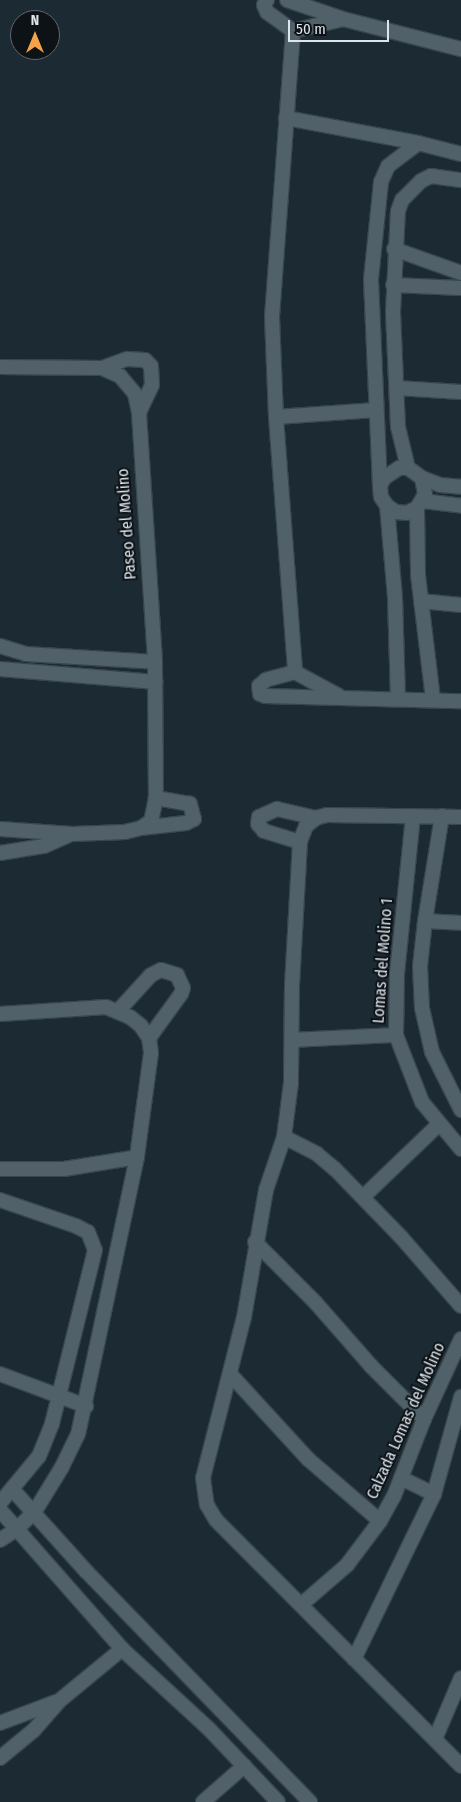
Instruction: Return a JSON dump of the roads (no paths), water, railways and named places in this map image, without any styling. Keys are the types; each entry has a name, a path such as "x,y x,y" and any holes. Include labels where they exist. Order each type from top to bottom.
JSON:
{"street":[{"path":"267,0 264,5 267,12 293,31 343,19"},
{"path":"287,0 343,19 461,49"},
{"path":"293,31 274,270 276,417 295,672"},
{"path":"286,118 418,143 461,154"},
{"path":"398,698 399,647 386,506 380,486 371,279 376,210 381,182 388,166 418,143"},
{"path":"461,180 431,176 412,187 398,211 393,285 400,445 408,468 422,478 440,485 461,487"},
{"path":"394,249 461,273"},
{"path":"393,285 461,288"},
{"path":"102,368 126,359 145,360 151,366 152,385 139,413"},
{"name":"Paseo del Molino","path":"0,366 102,368 120,376 128,383 135,394 139,413 155,662 156,798 151,821 141,828"},
{"path":"397,388 461,392"},
{"path":"276,417 376,410"},
{"path":"380,486 390,472 408,468"},
{"path":"422,478 425,486 420,505 421,601 433,699"},
{"path":"386,506 396,512 407,513 420,505 461,506"},
{"path":"421,601 461,605"},
{"path":"0,648 26,654 155,662"},
{"path":"0,668 155,682"},
{"path":"339,696 295,672 261,682 260,694 461,701"},
{"path":"0,829 72,834 176,825 194,819 190,804 156,798"},
{"path":"300,842 264,831 258,824 259,817 277,809 316,818"},
{"path":"461,817 327,815 316,818 306,826 300,842 292,983 293,1040 284,1137 266,1190 244,1317 231,1376 206,1458 203,1478 207,1505 216,1520 461,1764"},
{"name":"Lomas del Molino 1","path":"413,816 396,974 396,1035 411,1079 438,1124 461,1149"},
{"path":"442,816 424,921 420,966 422,1008 432,1052 461,1110"},
{"path":"0,853 44,846 72,834"},
{"path":"424,921 461,923"},
{"path":"119,1010 151,975 161,970 177,976 183,988 181,994 149,1038"},
{"path":"0,1014 88,1006 119,1010 141,1026 149,1038 151,1070 136,1157 86,1406 78,1434 62,1467 35,1511 17,1529 0,1540"},
{"path":"293,1040 396,1035"},
{"path":"363,1197 438,1124"},
{"path":"284,1137 317,1154 363,1197 461,1306"},
{"path":"0,1169 64,1169 136,1157"},
{"path":"0,1200 76,1226 88,1232 94,1240 94,1256 59,1395 39,1456 0,1504"},
{"path":"256,1242 315,1302 371,1366 424,1419"},
{"name":"Calzada Lomas del Molino","path":"302,1604 347,1565 380,1522 461,1339"},
{"path":"0,1374 86,1406"},
{"path":"231,1376 308,1459 380,1522"},
{"path":"354,1659 434,1494 461,1397"},
{"path":"401,1478 434,1494"},
{"path":"13,1490 35,1511 86,1571 310,1802"},
{"path":"0,1510 122,1649 244,1766 278,1802"},
{"path":"0,1758 34,1730 59,1701 122,1649"},
{"path":"435,1739 461,1678"},
{"path":"0,1723 59,1701"},
{"path":"203,1802 244,1766"}]}
